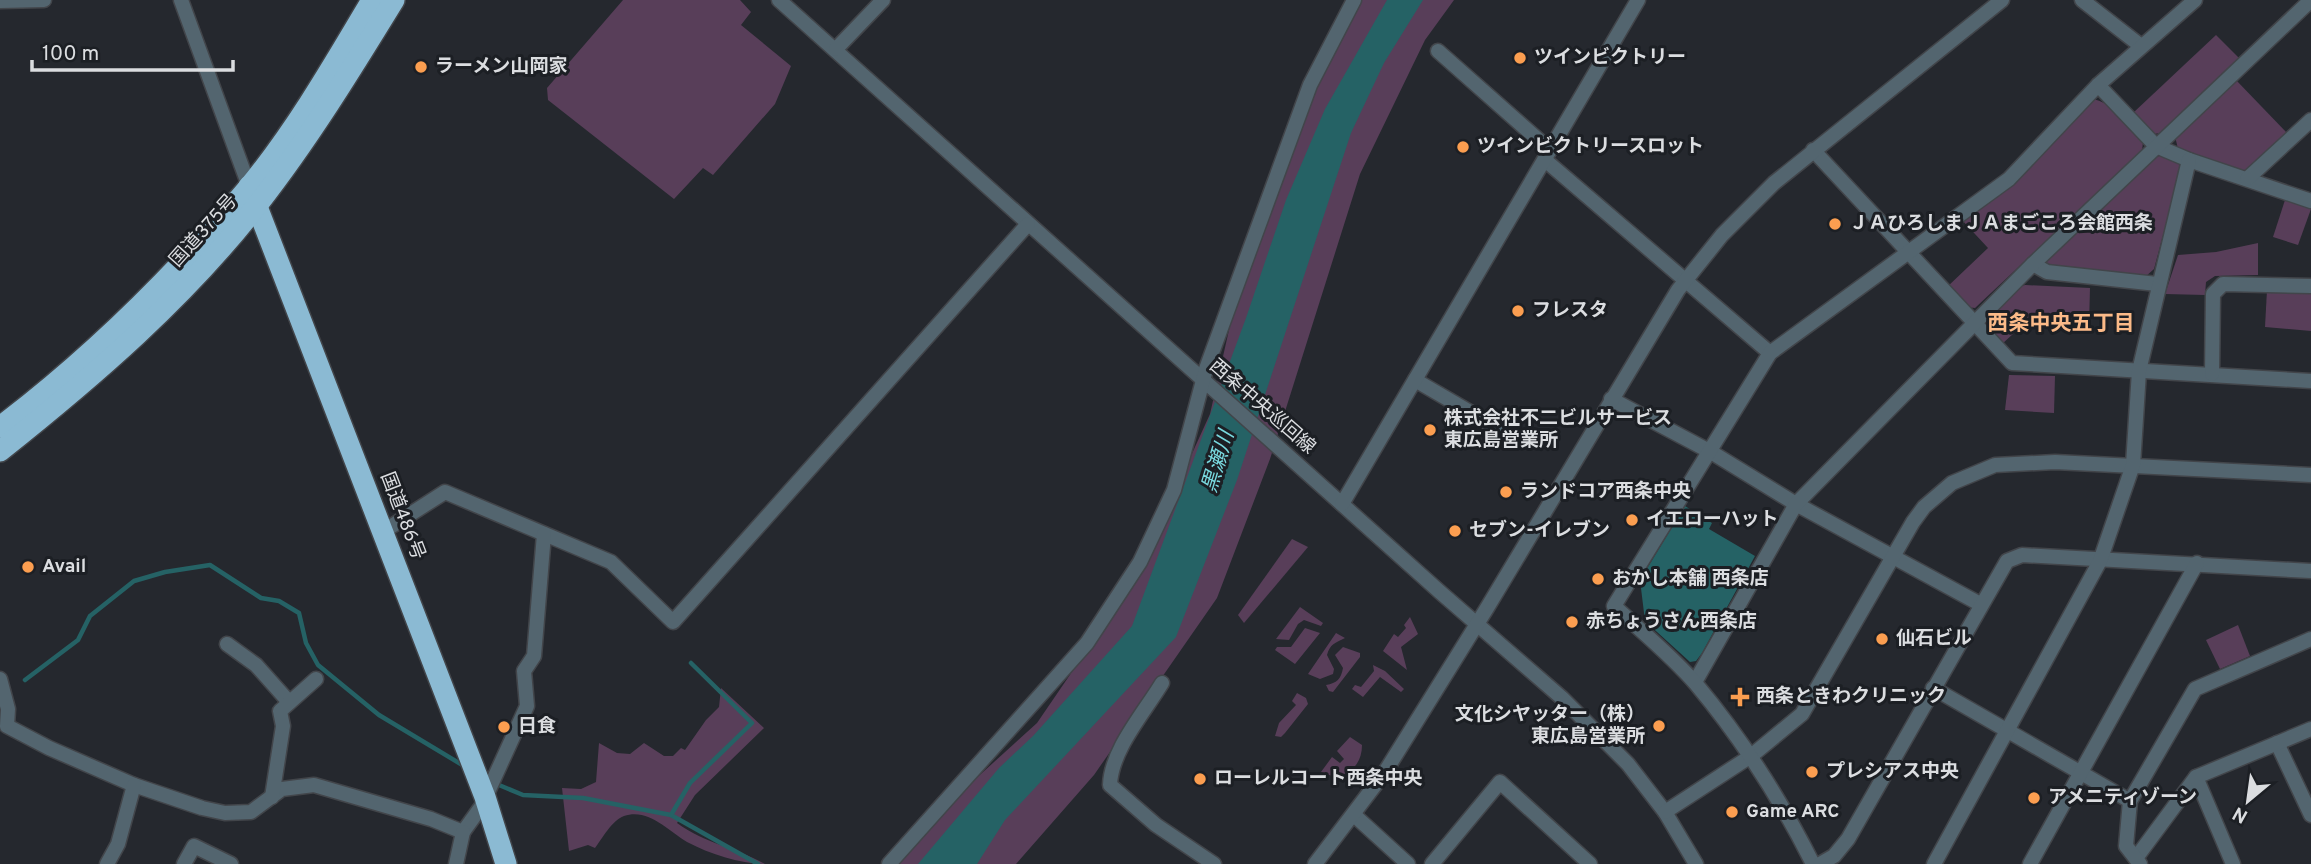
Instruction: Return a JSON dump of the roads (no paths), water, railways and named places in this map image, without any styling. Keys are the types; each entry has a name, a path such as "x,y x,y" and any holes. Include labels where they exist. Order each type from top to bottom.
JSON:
{"highway":[{"name":"国道375号","path":"0,427 87,356 249,186 291,130 372,0"},
{"name":"国道375号","path":"0,451 171,303 257,206 307,139 394,0"},
{"name":"国道486号","path":"249,186 485,797 506,864"}],"street":[{"path":"0,1 44,0"},
{"path":"181,0 249,186"},
{"name":"西条中央巡回線","path":"779,0 1202,381 1562,698 1628,764 1665,812 1696,864"},
{"path":"836,49 883,0"},
{"path":"889,864 1087,643 1140,562 1174,489 1202,381 1310,85 1353,0"},
{"path":"1342,504 1638,0"},
{"path":"1317,863 1385,772 1477,625 1611,399 1687,280 1722,235 1813,149 2002,0"},
{"path":"2082,0 2141,46"},
{"path":"1813,864 1751,756 1695,682 1614,606 1770,353 2008,179 2098,85 2195,0"},
{"path":"1695,682 1796,505 2033,264 2311,0"},
{"path":"1438,51 1547,155 1770,353"},
{"path":"2098,85 2156,146 2189,160 2311,201"},
{"path":"2247,179 2311,120"},
{"path":"1813,149 2012,363 2311,381"},
{"path":"1934,864 2101,561 2133,465 2139,371 2157,284 2189,160"},
{"path":"383,531 445,492 611,562 673,622 1028,224"},
{"path":"2033,264 2047,272 2157,284"},
{"path":"2212,374 2213,294 2223,284 2311,286"},
{"path":"1415,380 1506,433"},
{"path":"1611,399 1710,452 1796,505 1980,604"},
{"path":"0,464 17,447 25,431"},
{"path":"1665,812 1751,756 1793,723 1811,703 1924,507 1952,483 1974,471 2024,462 2311,475"},
{"path":"456,864 463,832 485,797 527,706 524,671 534,656 544,534"},
{"path":"1820,864 1834,856 1848,839 2007,561 2022,555 2311,571"},
{"path":"2030,864 2197,563"},
{"path":"2311,639 2195,689 2130,801 2126,846 2138,861 2196,778 2311,729"},
{"path":"227,644 271,680 289,702"},
{"path":"0,679 7,726 48,748 134,785 225,813 251,812 282,789 314,785 431,819 463,832"},
{"path":"272,797 283,726 280,711 316,679"},
{"path":"1162,683 1117,758 1110,785 1156,825 1214,864"},
{"path":"1933,688 2130,801"},
{"path":"2277,743 2311,815"},
{"path":"2196,778 2233,864"},
{"path":"1432,864 1500,782 1590,864"},
{"path":"107,864 118,844 134,785"},
{"path":"1354,815 1408,864"},
{"path":"184,864 194,846 231,864"}],"water":[{"name":"黒瀬川","path":"1387,0 1423,0 1384,63 1351,133 1237,480 1176,637 1005,820 977,864 918,864 999,768 1033,736 1132,626 1246,318 1286,200 1325,109"},
{"path":"1685,506 1712,523 1709,529 1755,556 1702,653 1696,661 1690,662 1645,621 1640,580"}],"waterway":[{"path":"25,680 78,640 90,616 134,581 165,572 210,565 261,598 279,601 299,613 306,643 318,665 379,715 464,766"},
{"path":"671,815 690,783 752,723 691,663"},
{"path":"499,785 523,795 583,798 671,815 758,864"}],"place":[{"name":"ツインビクトリー","path":"1520,58"},
{"name":"ラーメン山岡家","path":"421,67"},
{"name":"ツインビクトリースロット","path":"1463,147"},
{"name":"ＪＡひろしまＪＡまごころ会館西条","path":"1835,224"},
{"name":"フレスタ","path":"1518,311"},
{"name":"株式会社不二ビルサービス 東広島営業所","path":"1430,430"},
{"name":"ランドコア西条中央","path":"1506,492"},
{"name":"イエローハット","path":"1632,520"},
{"name":"セブン-イレブン","path":"1455,531"},
{"name":"Avail","path":"28,567"},
{"name":"おかし本舗 西条店","path":"1598,579"},
{"name":"赤ちょうさん西条店","path":"1572,622"},
{"name":"仙石ビル","path":"1882,639"},
{"name":"西条ときわクリニック","path":"1740,697"},
{"name":"文化シヤッター（株） 東広島営業所","path":"1659,726"},
{"name":"日食","path":"504,727"},
{"name":"プレシアス中央","path":"1812,772"},
{"name":"ローレルコート西条中央","path":"1200,779"},
{"name":"アメニティゾーン","path":"2034,798"},
{"name":"Game ARC","path":"1732,812"}],"district":[{"name":"西条中央五丁目","path":"2061,324"}]}
